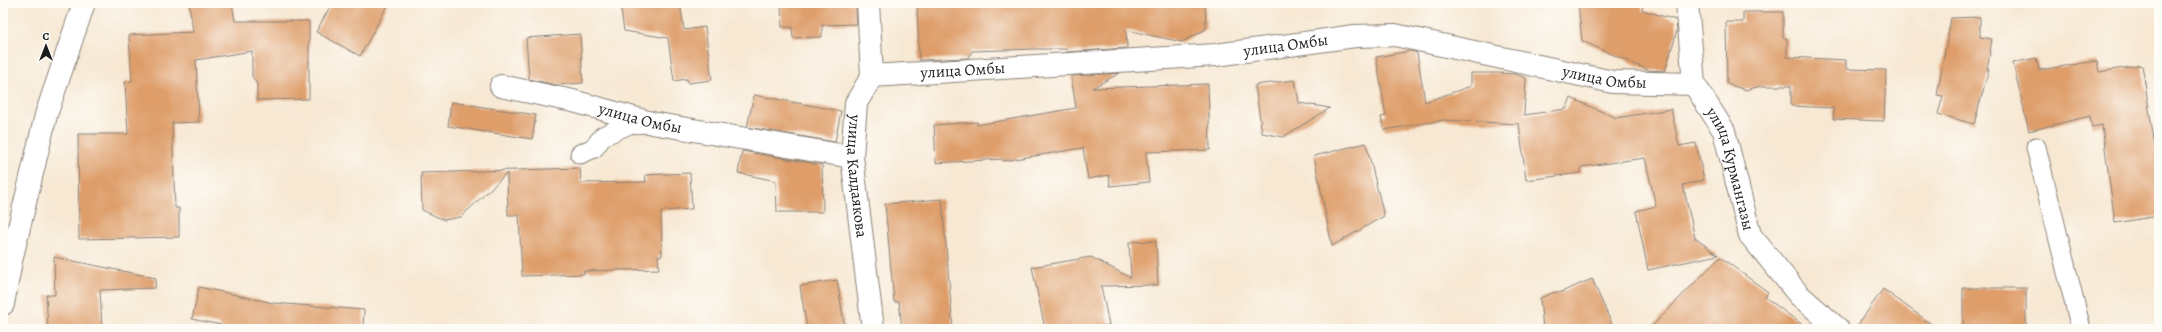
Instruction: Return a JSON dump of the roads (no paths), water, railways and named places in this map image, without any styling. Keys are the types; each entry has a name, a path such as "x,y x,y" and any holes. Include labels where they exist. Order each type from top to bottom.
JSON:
{"street":[{"path":"3,304 11,261 46,116 84,3"},
{"path":"868,3 872,76"},
{"name":"улица Курмангазы","path":"1688,3 1694,84 1724,131 1750,235 1799,295 1838,329"},
{"name":"улица Омбы","path":"872,76 1216,55 1355,36 1395,35 1613,82 1694,84"},
{"name":"улица Калдаякова","path":"872,76 856,103 852,157 873,329"},
{"name":"улица Омбы","path":"501,86 573,101 652,123 852,157"}],"lane":[{"path":"580,154 594,148 603,136 629,124 652,123"},
{"path":"2036,147 2081,329"}]}
